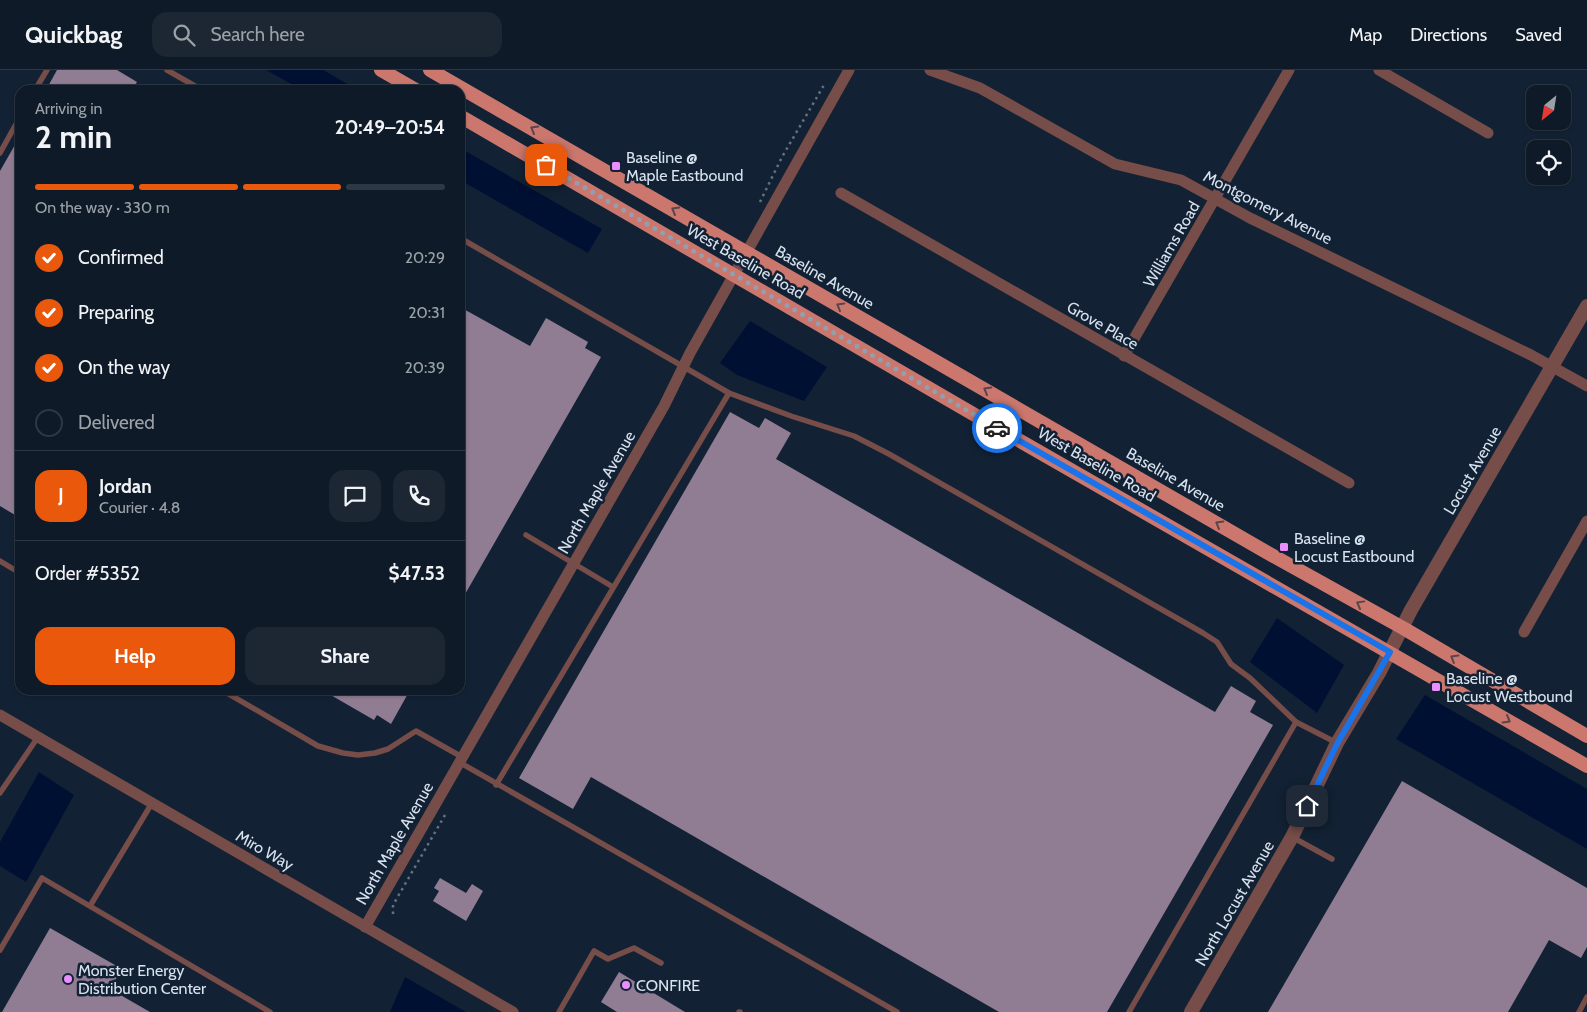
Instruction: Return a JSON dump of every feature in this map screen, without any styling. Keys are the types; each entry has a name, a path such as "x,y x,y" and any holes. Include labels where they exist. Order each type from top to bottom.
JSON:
{"main road":[{"path":"381,70 407,85"},
{"name":"West Baseline Road","path":"430,70 456,85"},
{"name":"West Baseline Road","path":"465,90 747,252"},
{"name":"West Baseline Road","path":"465,119 987,422 1587,766"},
{"name":"Baseline Avenue","path":"747,252 1268,553 1403,628 1587,736"}],"street":[{"name":"North Maple Avenue","path":"365,927 664,406 684,366 849,70"},
{"name":"Montgomery Avenue","path":"930,70 980,88 1115,164 1181,180 1250,218 1587,386"},
{"name":"Williams Road","path":"1124,356 1216,200 1289,70"},
{"path":"1379,70 1488,133"},
{"name":"Grove Place","path":"841,193 1349,483"},
{"name":"Locust Avenue","path":"1390,652 1587,306"},
{"path":"1524,632 1587,521"},
{"name":"North Locust Avenue","path":"1191,1012 1292,837 1337,744 1390,652"},
{"name":"Miro Way","path":"0,715 513,1012"}],"lane":[{"path":"38,85 46,70"},
{"path":"168,70 194,85"},
{"path":"0,153 15,126"},
{"path":"465,241 729,393 790,416 854,436 1203,633 1216,642 1231,664 1250,678 1296,722 1337,744"},
{"path":"496,785 729,393"},
{"path":"526,535 613,587"},
{"path":"0,561 15,570"},
{"path":"231,695 318,746 358,755 375,753 388,748 416,731 496,785 566,822 898,1012"},
{"path":"1129,1012 1296,722"},
{"path":"0,793 38,737"},
{"path":"90,906 152,803"},
{"path":"1292,837 1332,859"},
{"path":"0,950 42,878 270,1012"},
{"path":"558,1012 594,950 608,959 634,948 661,963"},
{"path":"1578,1012 1587,997"}],"path":[{"path":"759,204 782,157 824,85"},
{"path":"393,914 393,905 445,815"}],"water":[{"path":"266,70 323,70 349,85 293,85"},
{"path":"465,151 602,229 588,253 465,183"},
{"path":"750,321 827,367 804,401 737,375 720,363"},
{"path":"1277,618 1344,665 1317,713 1250,662"},
{"path":"1425,695 1587,789 1587,849 1396,739"},
{"path":"39,772 74,795 26,882 0,866 0,842"},
{"path":"405,977 466,1012 390,1012"}],"building":[{"path":"57,70 117,70 137,82 135,85 49,85"},
{"path":"15,145 15,515 0,506 0,171"},
{"path":"465,310 530,346 546,318 588,342 585,348 601,357 465,594"},
{"path":"730,412 759,428 765,418 791,433 776,459 1215,712 1231,686 1256,701 1250,712 1273,725 1107,1012 999,1012 591,777 573,809 519,778"},
{"path":"331,695 407,695 391,724 377,715 374,720"},
{"path":"1402,781 1587,888 1587,947 1581,958 1549,940 1508,1012 1268,1012"},
{"path":"440,878 466,893 472,884 483,891 466,921 433,901 439,891 434,888"},
{"name":"Monster Energy Distribution Center","path":"50,928 122,969 110,989 150,1012 2,1012"},
{"name":"CONFIRE","path":"619,972 685,1012 617,1012 601,1002"}],"way so far":[{"path":"546,165 997,428"}],"place":[{"name":"Baseline @ Maple Eastbound","path":"616,166"},
{"name":"Baseline @ Locust Eastbound","path":"1284,547"},
{"name":"Baseline @ Locust Westbound","path":"1436,687"},
{"name":"Monster Energy Distribution Center","path":"68,979"},
{"name":"CONFIRE","path":"626,985"}],"route":[{"path":"997,428 1390,652 1337,744 1307,806"}]}
